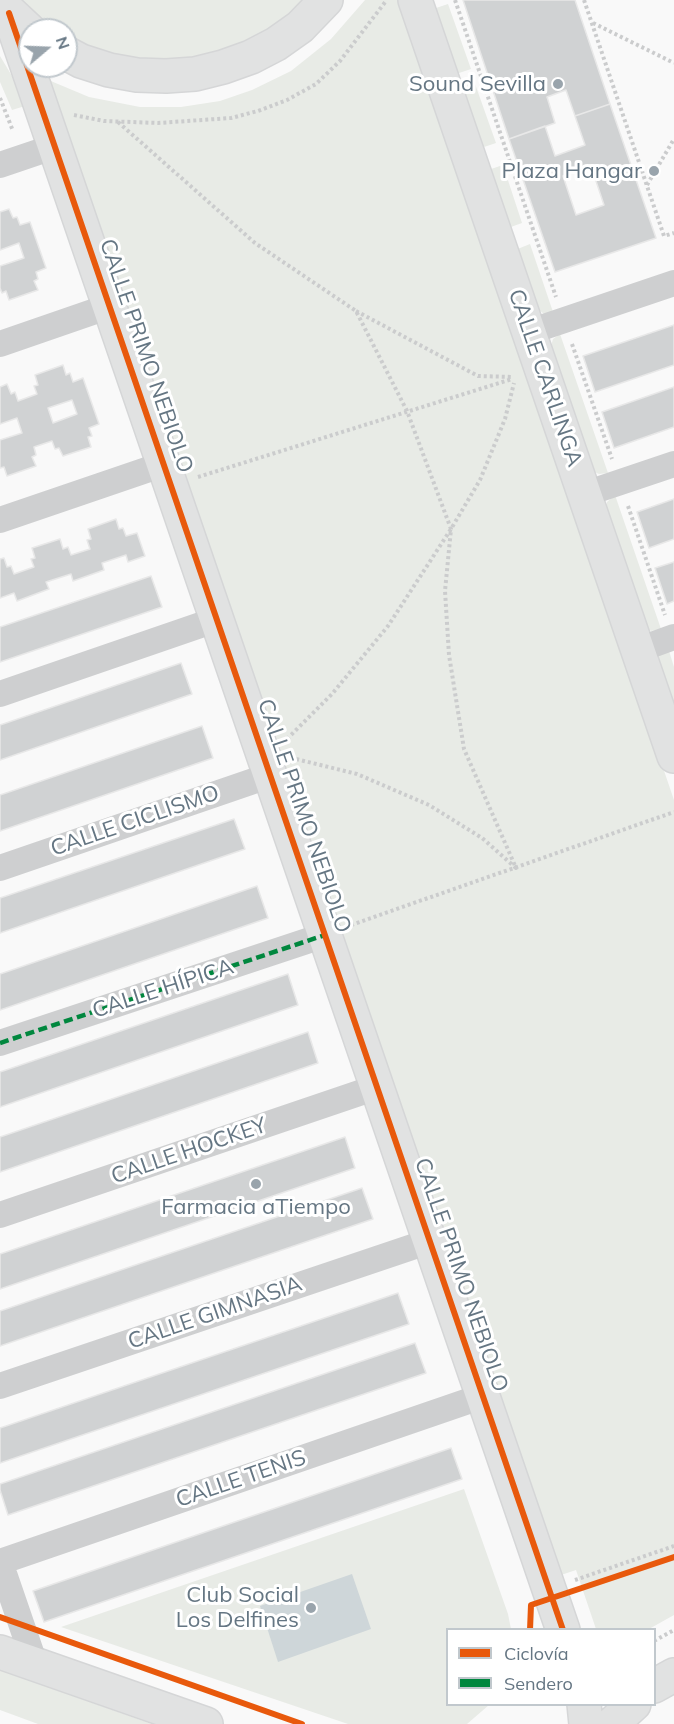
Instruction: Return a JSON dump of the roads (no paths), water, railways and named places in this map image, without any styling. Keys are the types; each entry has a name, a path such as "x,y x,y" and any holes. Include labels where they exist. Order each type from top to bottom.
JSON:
{"street":[{"path":"78,58 109,70 137,75 195,74 223,68 276,44 300,27 326,0"},
{"name":"CALLE CARLINGA","path":"415,0 674,756"},
{"name":"CALLE PRIMO NEBIOLO","path":"13,16 563,1628"},
{"path":"0,165 56,146"},
{"path":"529,332 674,283"},
{"path":"0,344 110,306"},
{"path":"585,494 674,464"},
{"path":"0,520 168,474"},
{"path":"0,694 218,620"},
{"path":"638,650 674,637"},
{"name":"CALLE CICLISMO","path":"0,868 268,767"},
{"name":"CALLE HÍPICA","path":"0,1043 325,935"},
{"name":"CALLE HOCKEY","path":"0,1215 377,1087"},
{"name":"CALLE GIMNASIA","path":"0,1386 430,1241"},
{"name":"CALLE TENIS","path":"0,1562 483,1396"},
{"path":"0,1562 35,1664"},
{"path":"0,1652 207,1724"},
{"path":"656,1685 674,1675"},
{"path":"584,1706 586,1724"},
{"path":"612,1724 632,1706"}],"place":[{"name":"Sound Sevilla","path":"558,84"},
{"name":"Plaza Hangar","path":"654,171"},
{"name":"Farmacia aTiempo","path":"256,1184"},
{"name":"Club Social Los Delfines","path":"311,1608"}]}
